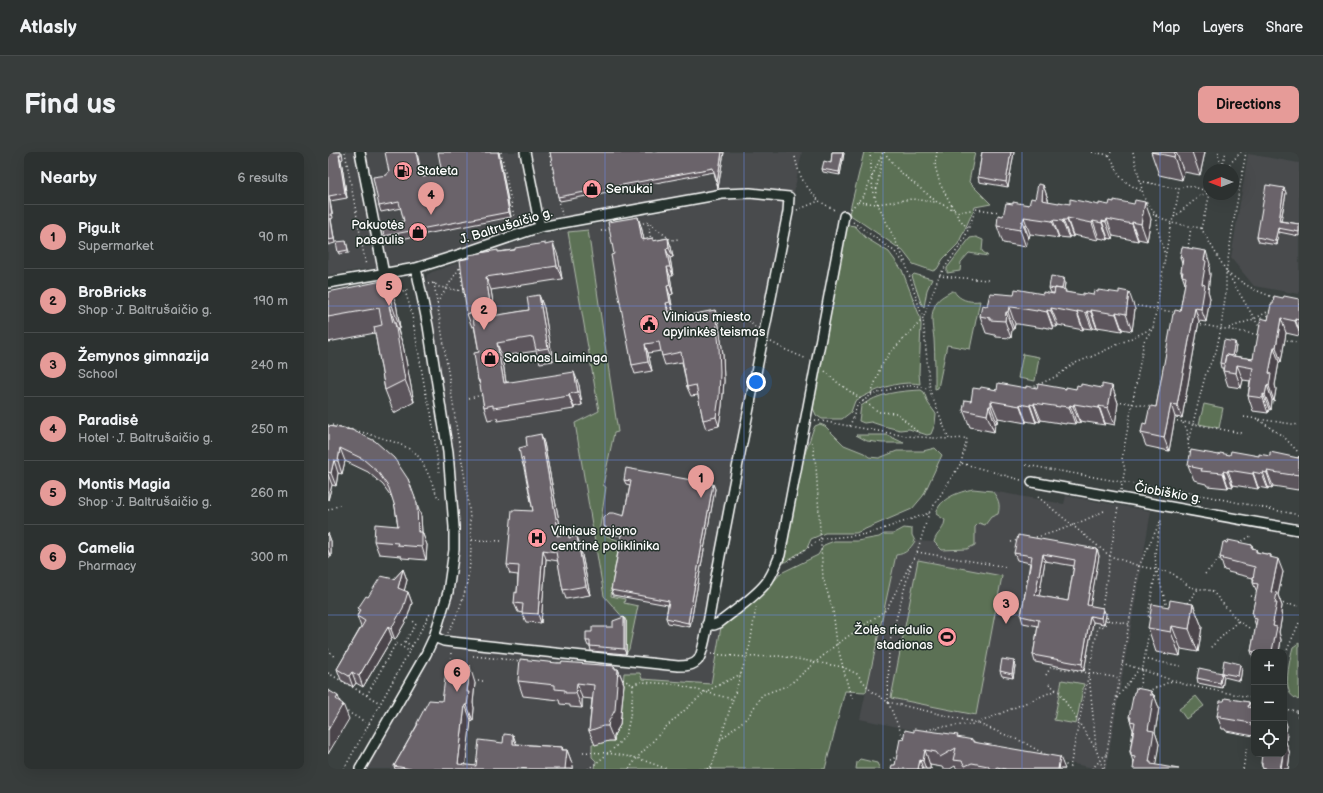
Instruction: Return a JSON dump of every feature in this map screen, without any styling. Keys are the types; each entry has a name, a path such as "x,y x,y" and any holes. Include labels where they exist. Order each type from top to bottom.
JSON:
{"street":[{"path":"360,152 384,274"},
{"path":"525,152 540,227"},
{"name":"J. Baltrušaičio g.","path":"328,283 416,268 540,227 722,194 750,193 789,197 788,212"},
{"path":"434,636 444,641 452,642 678,666 690,665 698,660 701,653 707,624 736,469 788,212"},
{"path":"707,624 714,625 719,623 758,592 767,582 774,570 780,554 844,216"},
{"path":"360,769 426,654 434,636 448,592 454,550 454,527 448,452 429,330 416,268"},
{"name":"Čiobiškio g.","path":"1032,482 1299,530"}],"path":[{"path":"345,152 368,276"},
{"path":"501,152 518,234"},
{"path":"549,152 564,222"},
{"path":"870,152 875,198 906,265 923,319 930,391 949,439"},
{"path":"844,216 864,195 884,152"},
{"path":"875,198 884,152"},
{"path":"884,152 899,171 937,202"},
{"path":"937,152 935,166 940,184 958,217 968,229"},
{"path":"1092,152 1109,155 1116,164 1120,176 1129,184 1142,191"},
{"path":"1133,152 1144,198 1156,215 1165,257"},
{"path":"1218,152 1220,164"},
{"path":"1222,164 1226,152"},
{"path":"1230,164 1241,152"},
{"path":"1188,442 1206,373 1216,352 1221,328 1226,291 1226,272 1246,152"},
{"path":"795,157 798,174 819,201 844,216 894,251 906,265"},
{"path":"1140,181 1179,189 1188,185 1203,191"},
{"path":"1056,760 1069,768 1098,627 1105,626 1107,620 1107,614 1102,610 1125,469 1122,459 1144,341 1153,328 1171,224 1174,217 1179,189"},
{"path":"1174,217 1203,194"},
{"path":"1142,205 1144,198"},
{"path":"858,202 877,204 912,199 937,202 959,212 976,209 1000,212"},
{"path":"1197,324 1264,336 1201,228 1207,200"},
{"path":"788,212 819,201"},
{"path":"871,395 880,368 889,354 923,319 939,276 964,240 976,209"},
{"path":"1145,213 1156,215 1171,224 1201,228"},
{"path":"633,225 648,222 671,240 679,239"},
{"path":"648,222 652,241"},
{"path":"1187,254 1191,227"},
{"path":"601,231 617,228"},
{"path":"662,239 668,238"},
{"path":"437,303 462,265 461,254"},
{"path":"460,267 464,298"},
{"path":"1226,272 1253,289 1278,300"},
{"path":"939,276 988,280"},
{"path":"394,279 397,293"},
{"path":"426,284 434,284 438,287 463,291"},
{"path":"389,295 411,288"},
{"path":"405,291 411,310 426,395 431,412 440,476"},
{"path":"1130,304 1173,312"},
{"path":"1267,324 1270,307"},
{"path":"1227,329 1275,309"},
{"path":"746,318 770,341 786,350 816,362 838,383 879,412 897,413 923,437"},
{"path":"1025,391 1057,376 1073,364 1153,328"},
{"path":"1281,339 1297,343"},
{"path":"850,426 857,406 871,395 900,387 924,387 930,391"},
{"path":"469,398 488,394"},
{"path":"1112,400 1152,407"},
{"path":"1244,417 1299,425"},
{"path":"720,740 748,717 762,696 789,685 814,662 837,644 886,610 917,552 929,513 961,463 967,438 949,439 906,436 806,418"},
{"path":"1256,418 1284,437 1299,453"},
{"path":"1173,420 1241,433"},
{"path":"1182,422 1187,429 1190,457"},
{"path":"328,425 360,432 414,451 425,467 438,498 442,498"},
{"path":"349,432 360,432"},
{"path":"812,441 816,466 823,578 833,610 837,644 842,667 853,699"},
{"path":"961,463 1021,480"},
{"path":"1026,464 1122,482 1181,491 1299,515"},
{"path":"1038,497 1110,556 1139,566 1172,573 1190,588 1212,592 1238,621 1249,628"},
{"path":"328,510 340,505"},
{"path":"1032,538 1074,526 1106,510"},
{"path":"774,570 821,539 868,534 929,513"},
{"path":"1104,769 1139,566 1161,520 1156,552 1156,570 1148,615 1150,624"},
{"path":"1239,544 1251,536"},
{"path":"472,540 502,541"},
{"path":"1011,542 1018,540"},
{"path":"917,552 1008,567"},
{"path":"1205,574 1221,557"},
{"path":"902,743 903,737 888,702 889,645 912,561"},
{"path":"1156,570 1168,610"},
{"path":"1185,605 1198,589"},
{"path":"1251,596 1258,598"},
{"path":"1274,602 1299,606"},
{"path":"1295,605 1299,603"},
{"path":"344,769 434,606 458,616"},
{"path":"711,769 750,645 756,607"},
{"path":"1107,620 1129,624"},
{"path":"412,646 405,642 416,624 413,621"},
{"path":"1210,648 1238,621"},
{"path":"1287,650 1299,623"},
{"path":"1138,696 1149,631"},
{"path":"449,670 452,642"},
{"path":"367,695 396,643 409,651"},
{"path":"328,649 335,658"},
{"path":"701,653 746,657 780,656 842,667 857,674 872,691 888,702 978,723 1022,742 1049,756"},
{"path":"473,656 522,661"},
{"path":"1144,659 1180,666"},
{"path":"450,663 472,666"},
{"path":"1122,663 1186,685 1251,697"},
{"path":"1046,675 1051,667 1120,678"},
{"path":"1116,700 1139,669"},
{"path":"328,673 380,704"},
{"path":"1089,673 1096,749 1099,760 1104,769"},
{"path":"629,769 637,758 666,727 705,692 741,674"},
{"path":"616,676 633,685"},
{"path":"478,680 484,681"},
{"path":"1145,692 1172,681"},
{"path":"633,685 639,682 675,684 733,699"},
{"path":"1049,684 1056,690 1096,749"},
{"path":"588,769 608,753 626,734 633,702 633,685"},
{"path":"917,733 938,727 978,723 1056,690"},
{"path":"342,708 369,724"},
{"path":"1287,710 1299,711"},
{"path":"1296,711 1299,715"},
{"path":"1296,711 1299,720"},
{"path":"936,737 938,727"},
{"path":"903,737 910,735"},
{"path":"903,737 909,738"},
{"path":"1243,769 1247,746"},
{"path":"583,752 608,753 637,758 667,769"},
{"path":"1092,769 1107,753"},
{"path":"890,760 899,756"},
{"path":"931,769 932,765"},
{"path":"707,769 712,766"}],"shaded area":[{"path":"328,152 802,152 794,192 737,187 545,220 454,252 406,263 328,275"},
{"path":"1248,154 1299,163 1299,294 1254,286 1231,258"},
{"path":"729,199 760,199 792,203 714,617 721,627 711,684 641,679 624,673 620,725 614,735 614,741 597,745 592,744 596,760 595,769 365,769 436,644 450,608 457,567 459,537 456,494 426,282 427,275 535,236"},
{"path":"992,491 1064,504 1066,496 1151,511 1106,769 1098,769 860,719 896,555 910,550 915,541 934,542 943,550 953,549 979,523 985,525 991,517 998,513 1000,508 998,498"}],"green space":[{"path":"864,152 975,152 969,182 991,204 975,207 958,244 943,259 937,269 933,271 913,264 903,251 849,214"},
{"path":"844,226 855,226 866,238 889,252 902,270 920,317 920,384 903,383 886,387 855,401 851,412 842,419 822,419 816,415 813,408 822,348"},
{"path":"588,230 618,432 614,433 603,485 606,487 599,533 620,541 611,596 625,599 624,603 638,606 629,649 626,654 626,621 604,596 575,423 599,411 568,232"},
{"path":"976,237 983,240 982,251 988,256 969,253 961,262 960,271 947,273 947,268 970,238"},
{"path":"914,274 932,279 927,290 924,307 921,303 912,276"},
{"path":"952,291 965,300 980,301 970,349 947,345 938,388 935,389 933,312 935,305 939,300"},
{"path":"1023,354 1039,357 1035,381 1018,378"},
{"path":"921,390 924,392 928,403 936,414 935,424 931,434 927,435 909,429 900,430 871,422 864,423 859,421 861,406 875,398 882,395 905,391"},
{"path":"1204,404 1223,408 1219,428 1199,424"},
{"path":"820,424 825,426 844,445 864,453 869,457 879,458 897,451 923,451 935,448 942,455 923,496 912,509 856,533 825,533 811,539 807,548 782,564 801,465 813,430 815,426"},
{"path":"856,435 887,435 904,443 867,441"},
{"path":"973,489 992,491 998,501 998,514 991,517 985,525 979,523 975,527 975,545 967,549 942,550 934,542 943,527 945,520 936,514 938,508 950,497"},
{"path":"904,528 912,529 912,535 915,541 907,551 896,555 866,692 845,691 825,769 595,769 596,761 592,757 592,744 614,741 614,735 620,725 624,673 640,673 642,679 711,684 721,627 767,589 781,573 818,555 824,545 834,541 857,541 879,537 884,534 893,534"},
{"name":"Žolės riedulio stadionas","path":"918,560 1002,576 976,715 891,698"},
{"path":"1299,643 1298,700 1292,696 1290,692 1288,687 1288,676 1289,663 1293,647"},
{"path":"1062,680 1084,684 1076,724 1054,720"},
{"path":"1196,696 1204,706 1186,719 1179,709"},
{"path":"860,759 877,763 880,769 856,769 857,762"}],"building":[{"path":"328,152 341,152 341,155 339,155 345,193 329,196 334,239 328,240"},
{"path":"385,152 416,152 423,177 442,173 438,152 498,152 509,212 384,236 382,226 404,221 399,202 379,206 373,177 387,175 389,172"},
{"name":"Senukai","path":"550,152 722,152 717,183 713,168 558,197"},
{"path":"832,152 843,152 839,172 822,169 824,161 831,163"},
{"path":"982,152 1011,152 1006,182 978,177"},
{"path":"1151,152 1175,152 1174,157"},
{"path":"1038,184 1043,185 1042,200 1059,203 1070,204 1070,199 1099,205 1099,203 1109,205 1110,201 1114,202 1114,200 1134,204 1135,200 1145,202 1141,224 1132,222 1132,224 1107,219 1106,222 1102,221 1102,223 1093,221 1092,223 1067,218 1067,220 1062,221 1052,221 1024,217 1020,230 997,226 998,215 1003,216 1006,203 1013,204 1013,202 1029,205 1031,198 1035,199"},
{"path":"1266,185 1284,188 1279,221 1299,224 1299,232 1278,228 1275,241 1257,237"},
{"name":"Vilniaus miesto apylinkės teismas","path":"638,217 642,240 653,238 653,241 668,238 669,248 666,249 670,267 667,267 670,285 667,286 670,302 666,303 669,319 715,310 720,372 719,397 716,417 703,420 696,385 687,387 681,352 662,356 659,342 645,344 648,362 632,365 611,255 614,254 608,222"},
{"path":"346,241 348,250 338,252 336,242"},
{"path":"545,243 545,245 553,243 557,266 486,277 492,316 529,310 527,297 539,295 548,348 536,350 533,337 497,343 504,383 574,372 578,392 569,394 569,396 493,408 493,405 484,407 474,353 479,352 472,313 467,314 460,260 470,258 469,255 498,250 498,252 515,250 515,248"},
{"path":"1182,247 1206,251 1204,260 1206,261 1202,284 1205,285 1201,309 1195,308 1177,405 1171,404 1164,438 1141,433 1143,423 1146,424 1151,406 1156,407 1173,314 1175,310 1180,311 1186,277 1182,276 1183,272 1181,272 1183,258 1180,257"},
{"path":"1051,276 1064,278 1062,289 1049,288"},
{"path":"387,280 392,305 389,306 393,323 395,323 405,380 385,390 374,327 382,325 379,308 328,317 328,292"},
{"path":"1055,288 1066,290 1065,292 1083,295 1083,293 1093,295 1094,291 1098,292 1098,290 1119,293 1119,290 1129,292 1126,314 1091,310 1091,312 1087,311 1086,313 1077,311 1077,313 1051,308 1051,311 1047,310 1047,312 1009,307 1008,312 1006,312 1005,321 990,320 990,318 980,316 982,305 987,306 990,293 1014,295 1015,289 1043,294 1043,292 1054,294"},
{"path":"1274,296 1299,299 1299,320 1295,319 1295,321 1281,318 1276,347 1274,347 1269,373 1271,374 1269,386 1267,385 1263,398 1248,396 1253,368 1237,365 1236,373 1223,371 1226,355 1253,359 1261,318 1268,320"},
{"path":"1224,340 1235,342 1232,356 1226,355 1224,364 1220,363"},
{"path":"998,383 1026,388 1026,386 1037,388 1038,384 1066,389 1066,387 1076,389 1077,385 1081,386 1081,384 1102,388 1102,384 1112,386 1108,408 1074,404 1073,406 1070,405 1069,407 1060,407 1034,403 1034,405 1030,404 1030,406 1020,404 1020,406 991,401 991,406 989,406 987,415 963,410 965,400 971,401 973,388 980,389 981,387 997,390"},
{"path":"328,426 352,430 375,441 394,458 408,479 417,503 418,532 422,532 422,547 374,541 375,524 398,526 395,507 389,488 378,472 363,459 340,448 338,461 334,460 331,473 328,472"},
{"name":"Vilniaus rajono centrinė poliklinika","path":"541,434 557,524 559,524 557,536 568,534 569,538 577,536 586,586 563,590 556,552 543,550 538,614 522,613 523,604 514,603 515,592 517,593 519,566 507,565 512,510 533,511 523,458 521,459 519,448 527,446 526,437"},
{"path":"1191,450 1219,455 1220,453 1230,455 1231,451 1259,456 1259,454 1270,456 1270,452 1298,458 1299,456 1299,475 1267,471 1267,473 1263,472 1262,474 1253,472 1253,474 1228,470 1227,472 1223,471 1223,473 1201,471 1202,469 1188,465"},
{"path":"626,468 713,484 688,623 666,618 669,601 611,590 622,531 610,530 604,526 604,518 609,513 624,516 631,481 624,480"},
{"path":"1018,535 1097,549 1087,605 1103,608 1101,618 1090,616 1082,664 1033,655 1039,620 1021,616 1032,556 1014,553","holes":["1043,554 1075,560 1068,601 1035,595"]},
{"path":"1228,540 1252,545 1251,548 1256,549 1256,552 1271,555 1270,557 1278,559 1271,592 1277,593 1275,603 1277,603 1273,626 1277,627 1272,649 1251,649 1257,619 1253,618 1254,614 1252,614 1258,584 1253,583 1255,567 1220,557 1223,542 1227,543"},
{"path":"403,569 398,588 408,592 403,608 391,629 388,627 359,676 352,672 349,676 337,669 365,621 357,616 361,610 358,608 366,596 368,597 381,576 394,579"},
{"path":"1170,600 1193,604 1189,629 1172,626 1171,632 1148,628 1152,604 1169,607"},
{"path":"624,617 624,649 590,646 590,641 586,641 586,632 592,632 592,627 613,627 613,621"},
{"path":"520,659 557,663 562,662 614,666 614,669 618,669 615,710 608,726 603,726 589,731 594,685 577,683 576,693 565,693 565,690 555,689 555,685 518,681"},
{"path":"1002,659 1014,661 1012,674 1000,671"},
{"path":"1224,660 1240,664 1238,676 1222,673"},
{"path":"447,664 470,667 467,692 469,692 467,705 465,705 458,764 476,766 479,740 503,743 504,734 513,735 513,744 562,747 562,750 567,750 565,769 411,769 394,766 418,724 417,723 429,700 442,701"},
{"path":"1199,668 1222,673 1220,683 1197,678"},
{"path":"1136,688 1151,691 1150,695 1154,695 1148,730 1154,731 1149,762 1151,762 1151,764 1179,769 1133,769 1135,757 1131,756 1130,752 1135,722 1130,721 1131,717 1129,717"},
{"path":"328,690 338,696 336,699 343,704 328,730"},
{"path":"1225,698 1249,702 1248,707 1251,708 1251,723 1217,716 1220,701 1224,701"},
{"path":"914,729 958,735 957,737 973,740 973,742 1060,757 1058,769 1006,769 997,767 990,769 988,766 972,763 965,766 962,761 953,760 956,748 940,757 936,752 925,750 923,761 920,760 918,769 891,769 892,765 895,765 900,739 903,740 905,730 914,732"},
{"path":"1262,757 1282,757 1280,769 1266,769 1262,767"}],"place":[{"name":"Stateta","path":"403,171"},
{"name":"Senukai","path":"592,189"},
{"name":"Paradisė","path":"431,215"},
{"name":"Pakuotės pasaulis","path":"418,232"},
{"name":"Montis Magia","path":"389,306"},
{"name":"Vilniaus miesto apylinkės teismas","path":"649,324"},
{"name":"BroBricks","path":"484,330"},
{"name":"Salonas Laiminga","path":"490,358"},
{"name":"Pigu.lt","path":"701,498"},
{"name":"Vilniaus rajono centrinė poliklinika","path":"537,538"},
{"name":"Žemynos gimnazija","path":"1006,624"},
{"name":"Žolės riedulio stadionas","path":"947,637"},
{"name":"Camelia","path":"457,692"}]}
